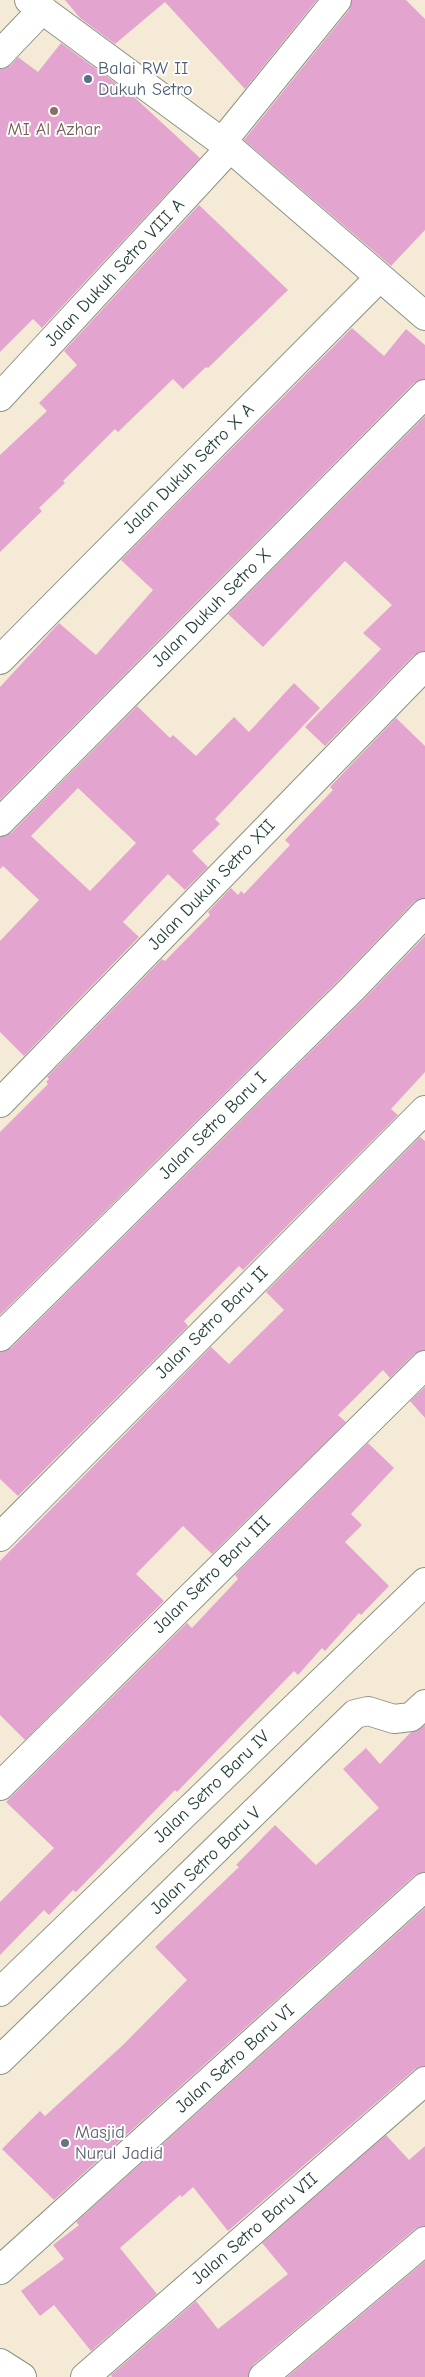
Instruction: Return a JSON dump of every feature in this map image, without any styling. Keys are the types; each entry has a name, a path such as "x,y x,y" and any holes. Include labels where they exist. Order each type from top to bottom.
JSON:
{"street":[{"name":"Jalan Dukuh Setro VIII A","path":"0,397 226,145 337,0"},
{"path":"0,54 37,3 226,145 379,278 420,302"},
{"name":"Jalan Dukuh Setro X A","path":"0,660 379,278"},
{"name":"Jalan Dukuh Setro X","path":"0,822 425,394"},
{"name":"Jalan Dukuh Setro XII","path":"0,1104 425,666"},
{"name":"Jalan Setro Baru I","path":"0,1337 345,996 425,914"},
{"name":"Jalan Setro Baru II","path":"0,1537 425,1110"},
{"name":"Jalan Setro Baru III","path":"0,1786 425,1365"},
{"name":"Jalan Setro Baru IV","path":"0,1992 425,1582"},
{"name":"Jalan Setro Baru V","path":"0,2060 356,1714 368,1710 394,1719 411,1716 425,1704"},
{"name":"Jalan Setro Baru VI","path":"0,2270 425,1887"},
{"name":"Jalan Setro Baru VII","path":"85,2377 425,2081"},
{"path":"263,2377 425,2241"},
{"path":"0,2363 22,2377"}],"building":[{"path":"65,0 317,0 245,89 165,2 115,44 80,18"},
{"path":"352,0 406,0 425,19 425,230 391,266 244,140 349,10"},
{"path":"61,43 132,95 200,158 42,328 33,319 0,352 0,69 11,65 18,57 38,72"},
{"path":"199,205 288,290 208,368 206,367 183,389 173,379 118,432 115,429 63,481 65,483 39,508 42,511 0,552 0,455 47,411 39,403 77,365 64,351"},
{"path":"352,328 384,356 406,329 425,345 425,379 414,383 0,800 0,687 59,623 96,655 153,590 121,560"},
{"path":"425,416 425,651 414,655 325,746 305,727 381,649 363,633 392,605 345,561 263,647 228,614"},
{"path":"294,683 320,708 215,819 220,824 192,851 208,867 185,890 168,874 123,922 139,937 24,1056 0,1032 0,941 39,900 3,866 0,869 0,837 11,833 137,706 170,738 173,735 196,756 234,717 249,732","holes":["78,788 136,843 90,891 31,836"]},
{"path":"396,718 425,746 425,898 414,902 341,978 0,1315 0,1132 48,1084 46,1082 49,1079 47,1077 162,959 165,961 210,915 208,912 231,888 238,895 241,891 244,894 290,845 285,840 333,790 330,787"},
{"path":"425,936 425,1072 391,1109 398,1115 243,1270 239,1266 184,1321 188,1326 18,1496 0,1479 0,1352 11,1348 363,1000"},
{"path":"420,1137 425,1141 425,1350 414,1354 390,1378 383,1370 338,1415 346,1422 212,1554 183,1526 136,1574 164,1601 25,1740 0,1715 0,1561 211,1347 229,1364 284,1310 266,1292"},
{"path":"425,1387 425,1418 410,1401"},
{"path":"368,1443 394,1468 351,1514 362,1525 345,1542 389,1586 361,1615 359,1613 325,1651 322,1648 298,1675 294,1671 177,1792 175,1790 76,1892 73,1890 49,1915 44,1910 0,1955 0,1902 54,1848 6,1802 187,1623 192,1628 238,1579 235,1575"},
{"path":"425,1725 425,1872 415,1875 54,2200 2,2149 40,2111 45,2116 123,2045 187,1980 155,1947 239,1867 236,1865 275,1825 316,1865 379,1808 343,1769 366,1748 380,1764 410,1733"},
{"path":"425,1908 425,2066 415,2069 228,2231 193,2187 182,2197 180,2195 120,2248 157,2294 91,2351 54,2305 40,2316 21,2291 64,2259 53,2245 79,2225 76,2222"},
{"path":"386,2135 409,2160 425,2146 425,2226 415,2229 253,2365 248,2377 112,2377 111,2375 196,2301 218,2329 288,2274 262,2243"},
{"path":"425,2261 425,2377 287,2377"}],"place":[{"name":"Balai RW II Dukuh Setro","path":"88,79"},
{"name":"MI Al Azhar","path":"54,111"},
{"name":"Masjid Nurul Jadid","path":"65,2143"}]}
